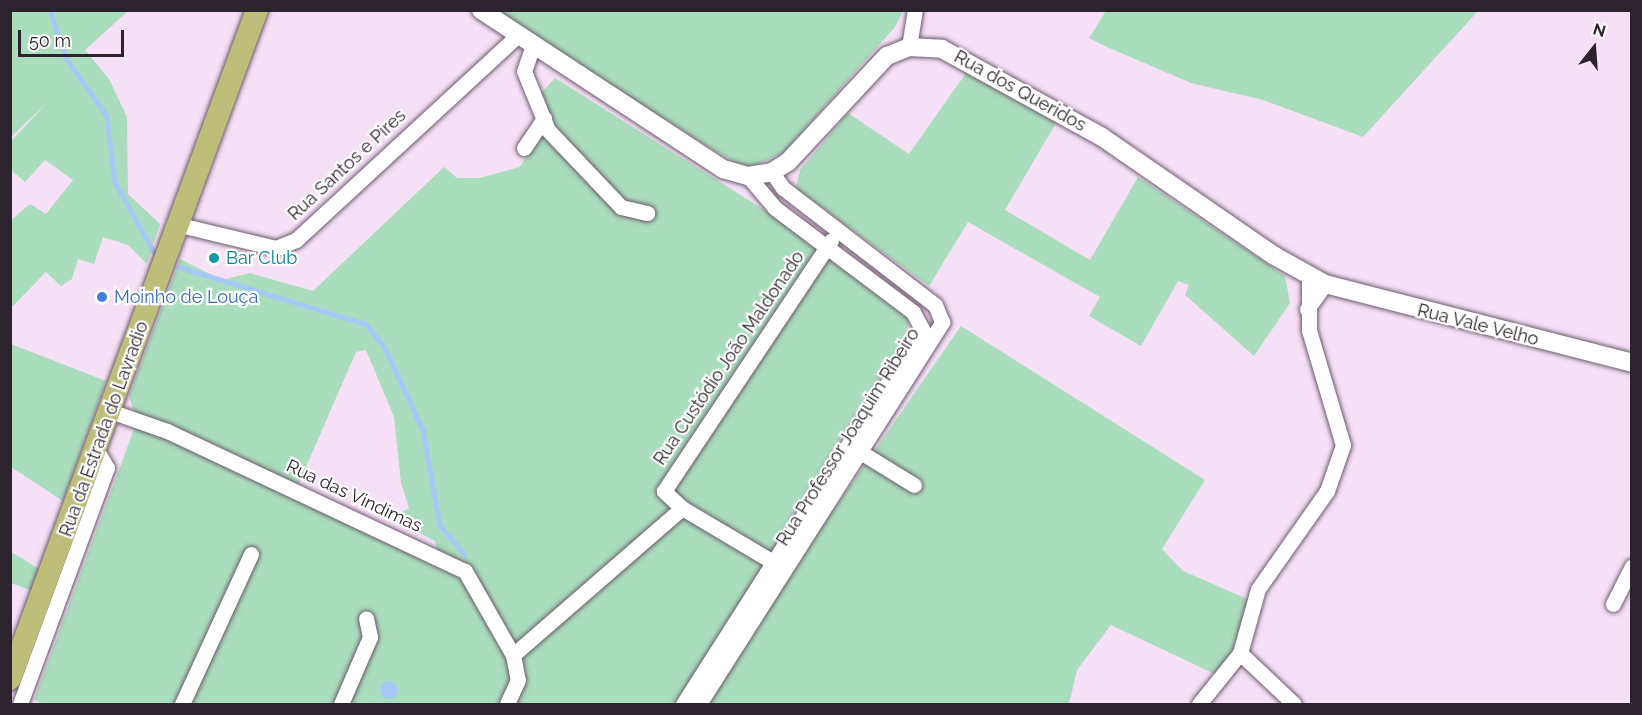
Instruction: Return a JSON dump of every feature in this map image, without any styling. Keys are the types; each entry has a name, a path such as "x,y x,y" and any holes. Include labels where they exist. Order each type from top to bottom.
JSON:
{"main road":[{"name":"Rua da Estrada do Lavradio","path":"10,679 180,225 257,10"}],"street":[{"path":"480,10 515,38 723,169 748,176 772,172 873,69 909,47 915,10"},
{"name":"Rua Santos e Pires","path":"180,225 276,248 296,240 515,38"},
{"name":"Rua dos Queridos","path":"909,47 942,49 962,57 1092,131 1317,280"},
{"path":"532,48 524,71 544,118 556,139 621,207 646,213"},
{"path":"524,148 544,118"},
{"name":"Rua Professor Joaquim Ribeiro","path":"699,705 862,453 942,322 935,305 783,188 772,172"},
{"name":"Rua Professor Joaquim Ribeiro","path":"683,705 922,329 913,312 856,273 765,200 748,176"},
{"path":"825,249 839,232"},
{"name":"Rua Custódio João Maldonado","path":"681,508 664,491 825,249"},
{"path":"856,273 870,255"},
{"path":"1199,705 1240,652 1258,589 1327,491 1343,445 1325,395 1306,309 1317,280"},
{"name":"Rua Vale Velho","path":"1317,280 1632,363"},
{"name":"Rua das Vindimas","path":"110,411 137,421 465,571 513,655"},
{"path":"20,705 107,468 96,449"},
{"path":"862,453 914,485"},
{"path":"507,705 518,680 513,655 681,508 773,562"},
{"path":"182,705 251,554"},
{"path":"1613,604 1632,566"},
{"path":"340,705 370,638 366,618"},
{"path":"1240,652 1294,705"}],"green space":[{"path":"10,11 128,11 85,50 109,79 127,117 128,194 160,224 147,264 128,245 103,237 94,264 78,259 72,279 61,286 46,272 11,308 11,220 30,204 46,214 73,180 45,160 25,182 11,170 11,141 47,103 11,137"},
{"path":"495,11 903,11 895,27 784,152 756,165 741,165 712,149"},
{"path":"1106,11 1478,11 1363,137 1263,100 1191,83 1089,38"},
{"path":"966,73 1056,123 1005,210 1090,260 1138,177 1285,276 1290,303 1254,356 1185,295 1189,285 1178,281 1141,346 1089,316 1100,297 968,222 929,286 796,188 800,170 848,113 909,154"},
{"path":"555,78 766,211 909,319 906,335 781,532 763,577 683,704 43,704 34,700 137,421 129,396 180,259 222,280 250,273 313,291 444,167 457,178 479,178 520,167 536,140 548,130 536,99","holes":["366,350 394,417 401,483 409,508 391,518 435,541 438,556 296,490 356,352"]},
{"path":"961,326 1205,480 1162,549 1183,571 1254,602 1221,677 1111,625 1077,670 1069,704 699,704"},
{"path":"11,344 106,381 63,501 11,467"},
{"path":"10,551 39,569 30,590 11,583"}],"water":[{"path":"389,681 397,686 398,690 393,698 389,699 381,694 380,690 385,682"}],"waterway":[{"path":"50,10 66,58 107,116 115,182 154,252"},
{"path":"179,267 366,324 384,346 423,430 440,525 464,554"}],"place":[{"name":"Bar Club","path":"214,258"},
{"name":"Moinho de Louça","path":"102,297"}]}
